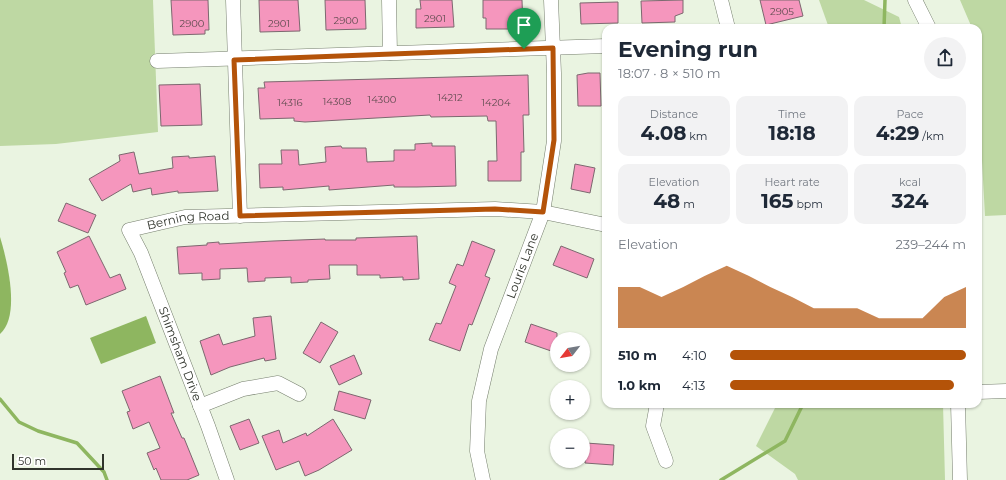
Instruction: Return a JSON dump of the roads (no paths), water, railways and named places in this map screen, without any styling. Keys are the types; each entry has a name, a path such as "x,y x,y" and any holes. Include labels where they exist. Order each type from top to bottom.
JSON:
{"street":[{"path":"233,0 240,216"},
{"path":"389,0 390,53"},
{"name":"Louris Lane","path":"483,480 477,451 479,401 491,349 543,212 554,140 551,0"},
{"path":"721,0 727,24"},
{"path":"915,0 927,24"},
{"path":"157,61 234,60 602,46"},
{"name":"Berning Road","path":"129,230 185,217 495,209 543,212 602,224"},
{"name":"Shimsham Drive","path":"129,230 141,253 227,480"},
{"path":"200,406 243,389 278,383 299,394"},
{"path":"982,392 1006,391"},
{"path":"656,408 653,426 666,461"},
{"path":"958,408 960,480"}],"waterway":[{"path":"884,24 885,0"},
{"path":"0,399 19,422 38,431 77,443 104,472 107,480"},
{"path":"721,480 785,441 801,408"}]}
